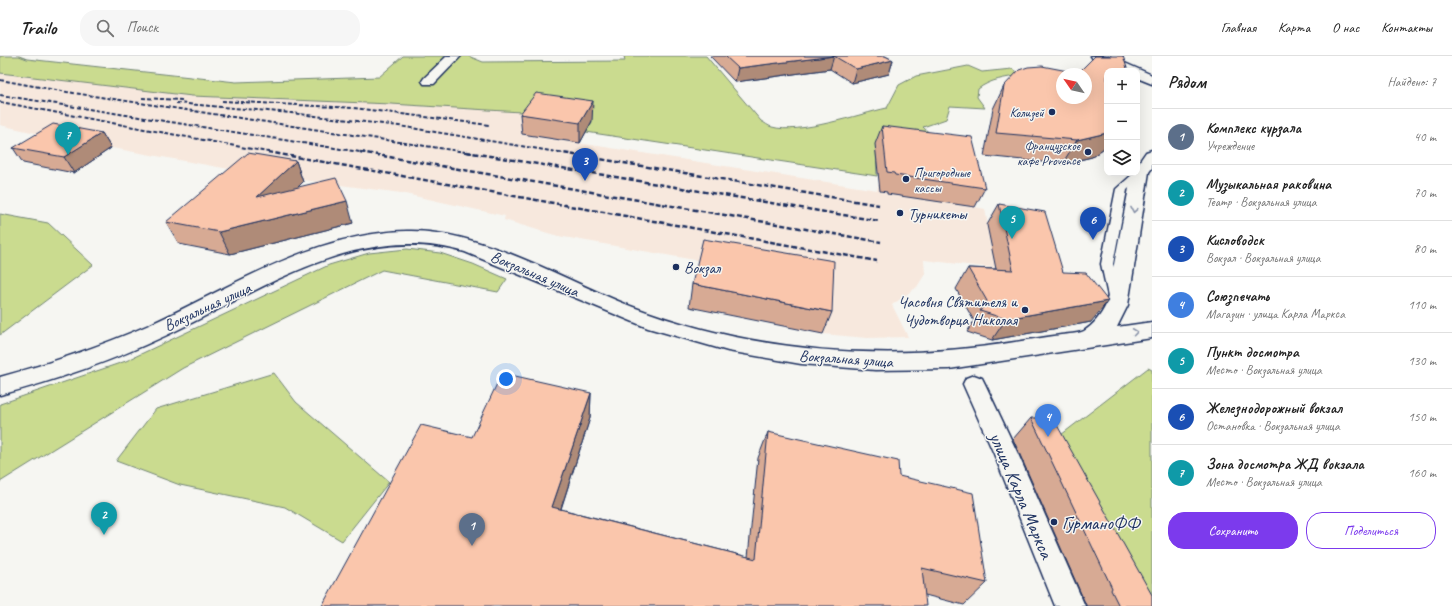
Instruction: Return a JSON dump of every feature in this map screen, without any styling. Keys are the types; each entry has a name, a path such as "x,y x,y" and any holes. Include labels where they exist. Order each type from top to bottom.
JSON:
{"main road":[{"path":"429,81 454,56"},
{"path":"1098,56 1125,68"},
{"path":"1140,74 1152,80"},
{"path":"1090,338 1109,322 1117,305 1142,172 1152,155"},
{"name":"Вокзальная улица","path":"0,386 30,378 126,344 320,254 364,242 404,237 444,239 476,248 655,323 716,340 823,359 883,362 952,360 1090,338 1152,330"}],"street":[{"name":"улица Карла Маркса","path":"974,384 1006,454 1070,606"}],"shaded area":[{"path":"0,73 192,96 391,104 537,113 522,134 877,190 879,181 947,190 975,207 985,209 992,249 1044,274 924,260 925,274 917,287 892,305 908,337 867,338 823,334 826,283 558,236 504,220 505,216 401,193 257,174 62,139 0,125"}],"green space":[{"path":"0,56 19,56 27,59 236,82 379,77 403,56 468,56 483,62 625,61 624,56 706,56 761,121 771,127 784,129 829,123 887,108 899,85 916,76 968,66 982,72 1012,69 1021,75 993,81 978,89 977,97 985,108 950,106 946,119 923,127 952,154 876,144 877,176 586,132 592,122 537,113 391,104 192,96 0,73"},
{"path":"0,214 48,223 93,265 0,335"},
{"path":"407,249 440,253 473,264 507,279 498,292 382,270 183,368 0,482 0,404 126,361 329,265 369,253"},
{"path":"1148,368 1152,370 1152,606 1044,448"},
{"path":"274,373 296,402 389,482 342,541 285,507 180,485 116,461 156,409"}],"building":[{"path":"725,56 834,56 738,68"},
{"path":"834,56 885,56 893,60 856,69"},
{"path":"1095,56 1123,56 1127,68 1104,68 1104,134 1077,140 996,133 1004,86 1019,70 1028,67 1042,66 1056,69 1056,104 1092,104 1092,68 1083,68"},
{"path":"536,93 593,101 580,123 520,114"},
{"path":"53,124 102,133 64,157 13,148"},
{"path":"882,126 972,137 985,188 895,175 894,173 887,172"},
{"path":"248,153 296,161 257,197 336,178 347,201 219,232 166,222"},
{"path":"999,204 1045,212 1063,272 1086,273 1108,301 1006,319 980,311 987,301 968,268 1013,270"},
{"path":"703,239 834,261 832,312 692,284"},
{"path":"502,373 591,393 552,507 756,559 768,432 898,461 899,476 973,493 987,583 922,568 926,606 322,606 421,425 472,437"},
{"path":"1031,418 1053,418 1152,595 1152,606 1119,606 1111,590 1112,588"}],"railway":[{"path":"0,80 67,92 472,153"},
{"path":"0,95 363,153"},
{"path":"142,98 182,100"},
{"path":"222,101 354,108 489,125"},
{"path":"0,102 273,153"},
{"path":"176,103 291,113 399,126 563,153"},
{"path":"268,152 877,261"},
{"path":"466,152 472,153"},
{"path":"557,152 879,205"},
{"path":"363,153 881,242"},
{"path":"472,153 879,221"}],"place":[{"name":"Колизей","path":"1052,112"},
{"name":"Французское кафе Provence","path":"1088,152"},
{"name":"Зона досмотра ЖД вокзала","path":"68,155"},
{"name":"Пригородные кассы","path":"906,179"},
{"name":"Кисловодск","path":"585,181"},
{"name":"Турникеты","path":"900,213"},
{"name":"Пункт досмотра","path":"1012,239"},
{"name":"Железнодорожный вокзал","path":"1093,240"},
{"name":"Вокзал","path":"676,267"},
{"name":"Часовня Святителя и Чудотворца Николая","path":"1025,310"},
{"name":"Союзпечать","path":"1048,437"},
{"name":"ГурманоФФ","path":"1054,522"},
{"name":"Музыкальная раковина","path":"104,535"},
{"name":"Комплекс курзала","path":"472,546"}]}
